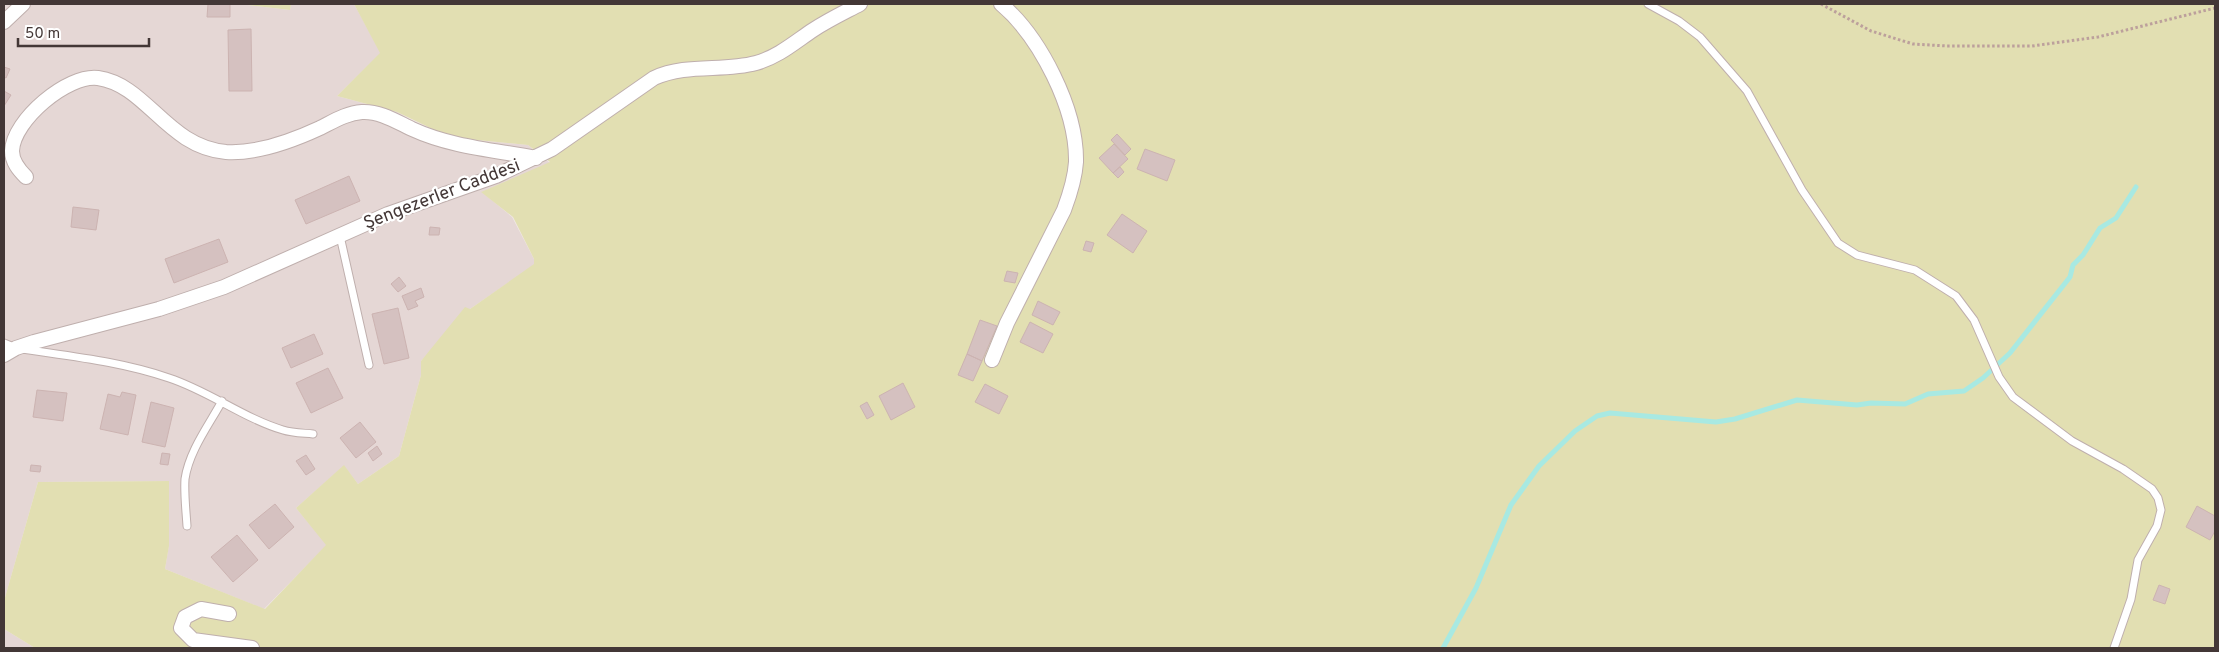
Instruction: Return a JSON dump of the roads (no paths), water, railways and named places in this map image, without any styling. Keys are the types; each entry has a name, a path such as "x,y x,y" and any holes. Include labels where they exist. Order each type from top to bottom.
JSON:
{"street":[{"path":"4,22 24,4"},
{"name":"Şengezerler Caddesi","path":"4,355 10,345 159,309 224,287 388,214 460,190 536,158 572,136 654,78 664,73 684,69 754,64 767,60 815,29 860,4"},
{"path":"992,360 1007,324 1064,210 1070,194 1076,161 1065,109 1048,63 1026,30 1001,4"},
{"path":"26,177 16,165 12,150 21,128 31,114 50,97 63,88 87,78 108,80 120,86 130,92 183,137 211,150 228,152 248,151 281,144 347,115 365,112 386,117 445,142 536,158"},
{"path":"229,614 201,609 185,618 181,628 193,640 252,648"}],"lane":[{"path":"1648,4 1684,25 1700,37 1747,92 1802,190 1838,243 1857,255 1915,270 1956,296 1974,320 1999,377 2013,397 2072,441 2130,473 2144,482 2155,493 2161,510 2157,526 2138,560 2131,599 2114,648"},
{"path":"340,236 370,365"},
{"path":"10,345 122,366 167,377 192,386 254,419 284,430 313,434"},
{"path":"187,526 185,480 188,469 222,401"}],"waterway":[{"path":"1443,648 1476,588 1511,505 1539,466 1575,431 1597,416 1610,413 1716,422 1735,419 1797,400 1857,405 1871,403 1905,404 1928,394 1964,391 1983,378 2010,353 2070,277 2073,265 2083,255 2100,228 2116,218 2136,187"}]}
